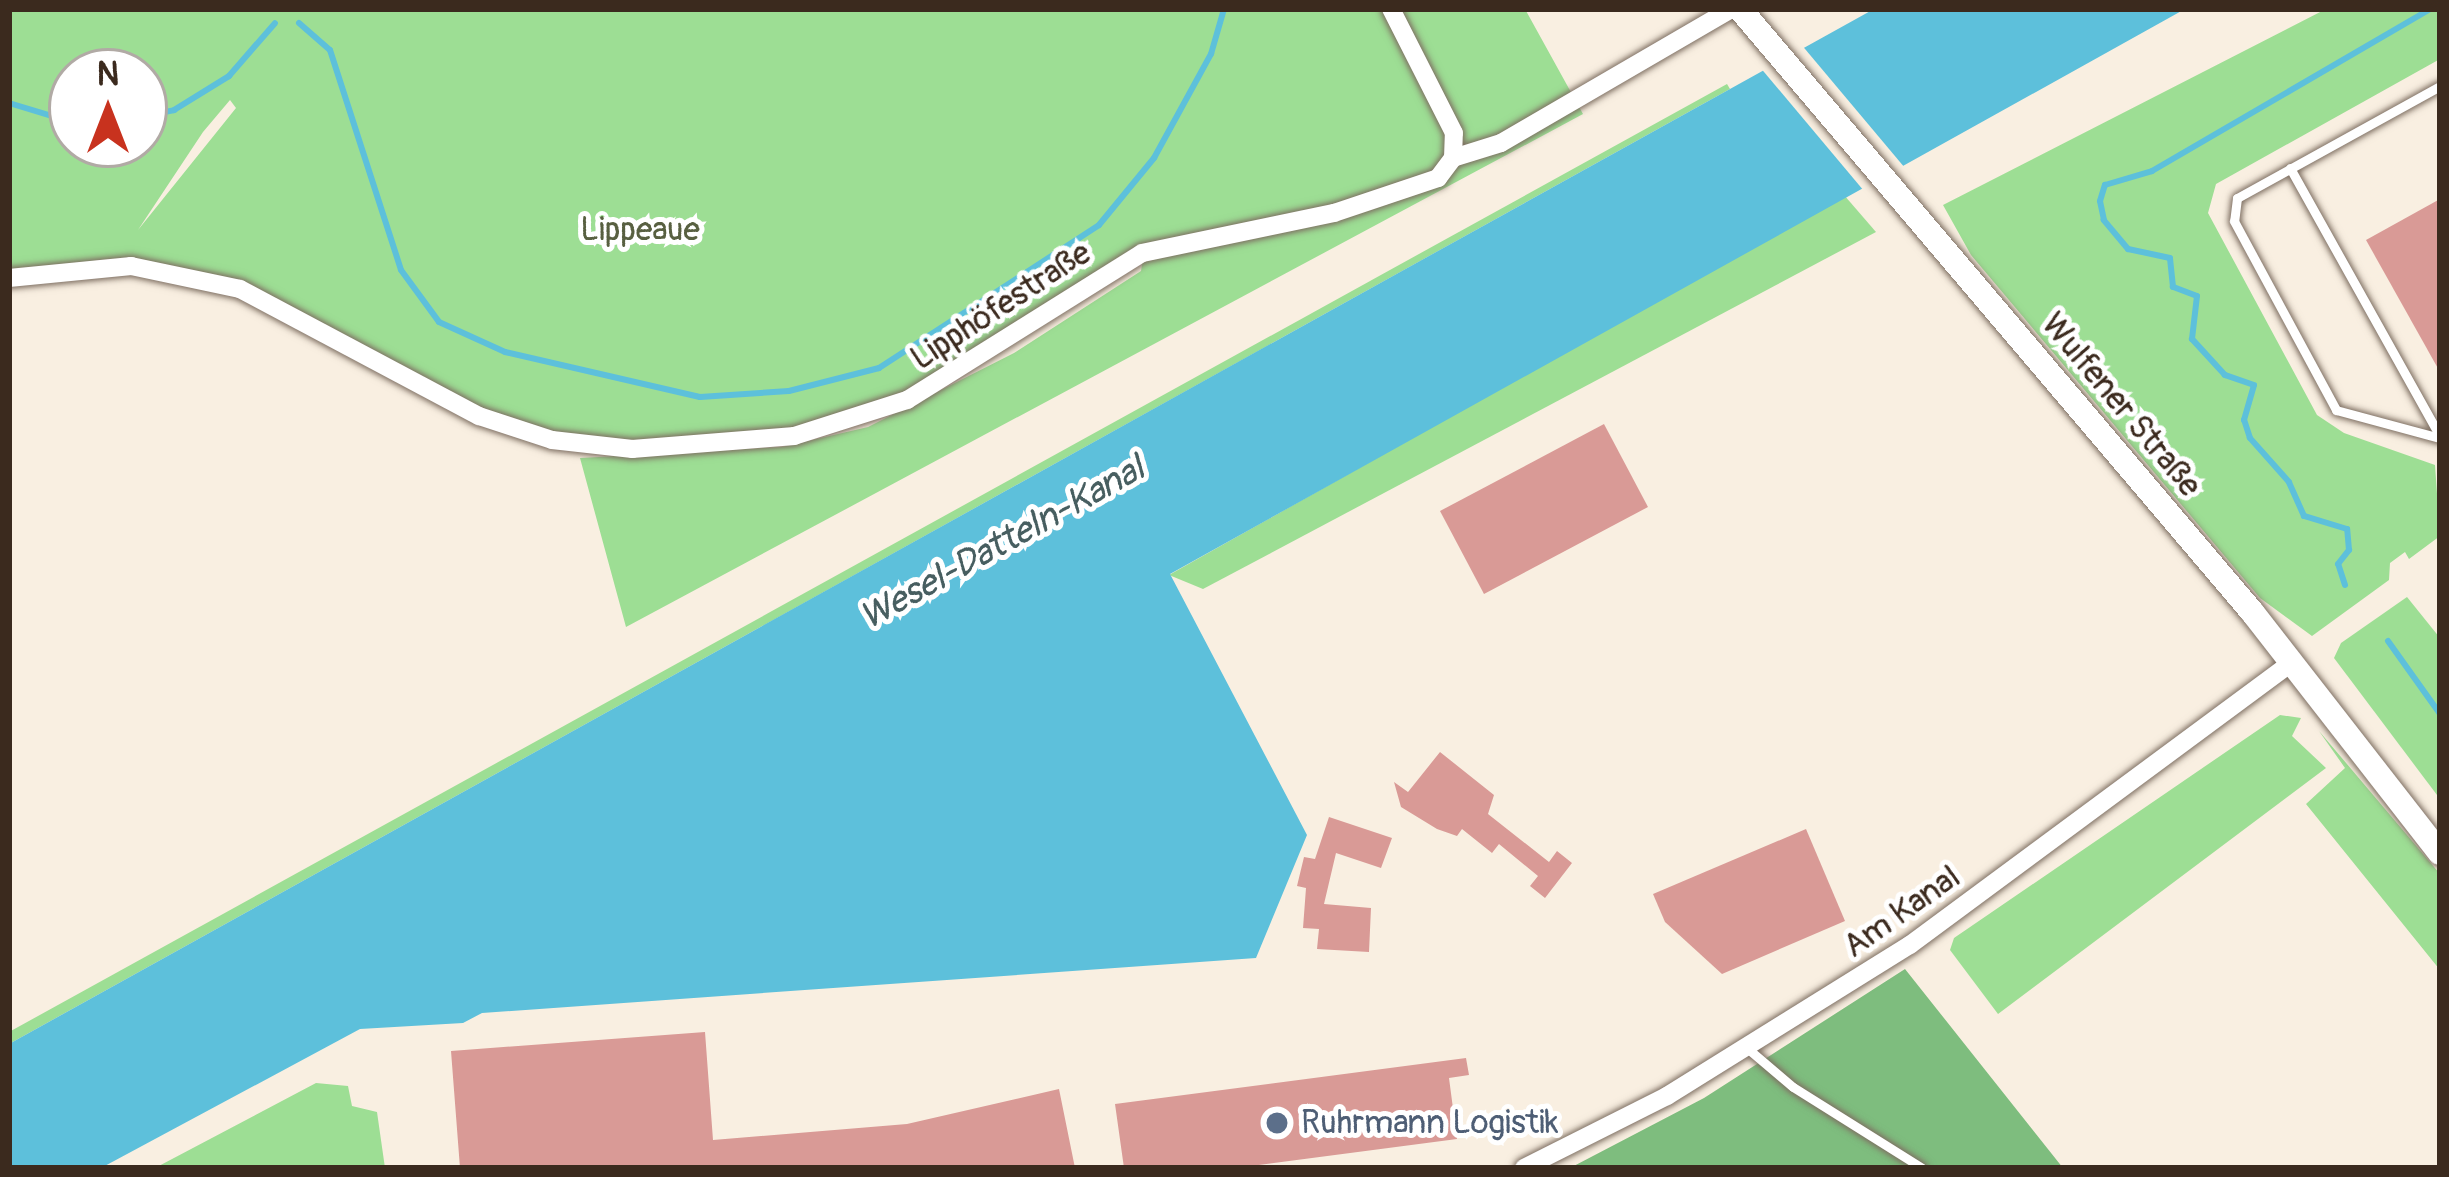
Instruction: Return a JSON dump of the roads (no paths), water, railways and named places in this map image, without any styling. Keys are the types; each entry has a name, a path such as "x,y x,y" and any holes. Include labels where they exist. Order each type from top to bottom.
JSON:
{"main road":[{"name":"Wulfener Straße","path":"1740,9 2124,458 2440,853"}],"street":[{"path":"1391,9 1454,133 1453,158"},
{"name":"Lipphöfestraße","path":"9,278 95,265 187,275 275,303 520,432 609,448 720,445 865,417 959,373 1142,253 1396,195 1438,178 1453,158 1501,143 1731,9"},
{"name":"Am Kanal","path":"1524,1168 1747,1048 1910,945 2288,665"}],"lane":[{"path":"2440,86 2237,198 2234,221 2336,410 2440,437"},
{"path":"2290,168 2440,437"},
{"path":"1747,1048 1793,1088 1922,1168"}],"water":[{"name":"Wesel-Datteln-Kanal","path":"1874,9 2185,9 1170,574 1307,835 1256,958 482,1013 463,1023 360,1029 101,1168 9,1168 9,1044"}],"waterway":[{"path":"299,23 330,50 401,270 439,322 505,352 700,397 789,391 879,368 1099,225 1154,158 1211,54 1224,9"},
{"path":"2345,585 2338,564 2349,550 2347,529 2304,516 2289,482 2250,438 2244,420 2254,385 2225,375 2192,339 2197,296 2173,287 2170,258 2128,249 2104,220 2100,201 2105,185 2152,171 2430,9"},
{"path":"168,111 229,76 275,23"},
{"path":"9,103 48,115"},
{"path":"2388,641 2440,714"}],"place":[{"name":"Ruhrmann Logistik","path":"1277,1123"}],"park label":[{"name":"Lippeaue","path":"640,230"}]}
